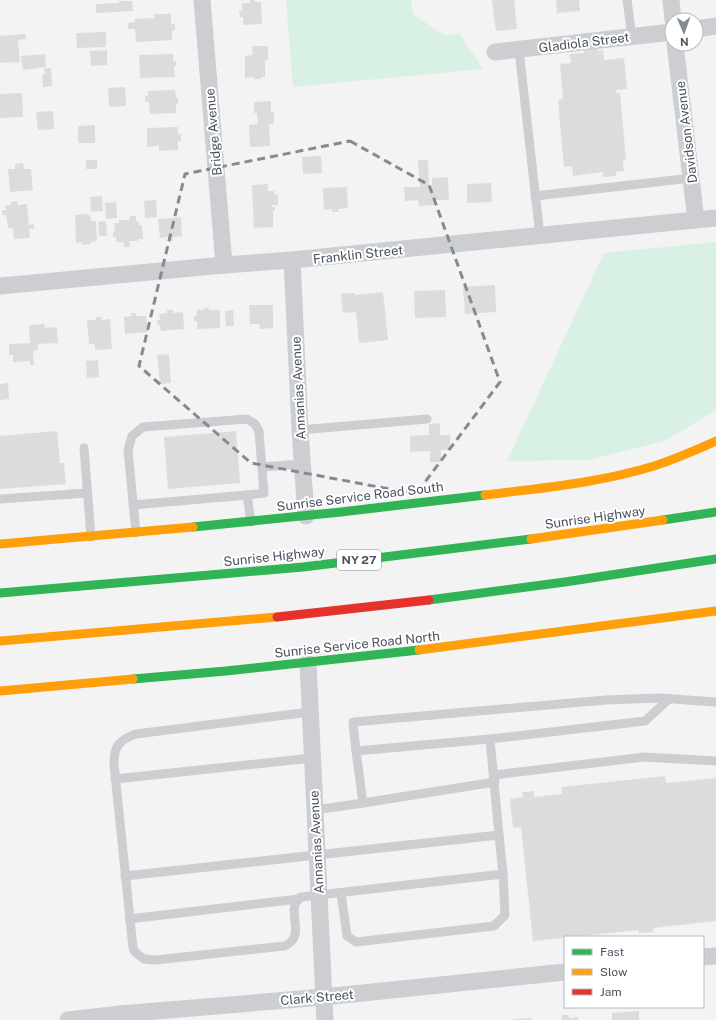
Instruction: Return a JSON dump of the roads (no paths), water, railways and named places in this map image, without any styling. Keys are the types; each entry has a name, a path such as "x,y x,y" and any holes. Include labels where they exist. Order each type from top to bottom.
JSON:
{"main road":[{"name":"Sunrise Service Road South","path":"0,544 136,533 382,508 603,479 632,473 661,464 687,455 716,441"},
{"name":"Sunrise Highway","path":"0,594 305,566 532,539 716,512"},
{"path":"0,641 315,613 535,586 716,559"},
{"name":"Sunrise Service Road North","path":"0,691 308,663 490,642 716,611"}],"street":[{"name":"Bridge Avenue","path":"202,0 224,265"},
{"path":"671,0 672,12"},
{"path":"704,28 716,26"},
{"name":"Gladiola Street","path":"495,52 664,33"},
{"name":"Davidson Avenue","path":"676,52 696,220"},
{"name":"Franklin Street","path":"0,286 292,260 716,218"},
{"name":"Annanias Avenue","path":"292,260 300,430 306,516"},
{"name":"Annanias Avenue","path":"308,663 325,1020"},
{"path":"704,957 716,956"},
{"name":"Clark Street","path":"68,1020 120,1017 564,972"}],"lane":[{"path":"627,0 632,37"},
{"path":"519,50 540,236"},
{"path":"535,196 691,178"},
{"path":"133,505 264,493 259,431 254,424 247,419 143,427 132,436 128,450 133,505 136,533"},
{"path":"300,430 427,419"},
{"path":"84,448 91,537"},
{"path":"262,466 302,464"},
{"path":"0,499 87,493"},
{"path":"247,495 251,522"},
{"path":"356,751 490,739 645,721 669,699"},
{"path":"363,803 352,722 606,700 669,699 716,702"},
{"path":"298,899 294,908 296,929 294,938 289,944 277,947 148,960 140,957 133,948 114,764 115,750 122,740 132,736 310,712"},
{"path":"341,893 347,936 356,942 494,926 505,915 503,874 490,739"},
{"path":"115,779 312,758"},
{"path":"314,810 363,803 494,779 644,758 716,761"},
{"path":"125,876 499,835"},
{"path":"130,919 298,899 301,897 503,874"}]}
